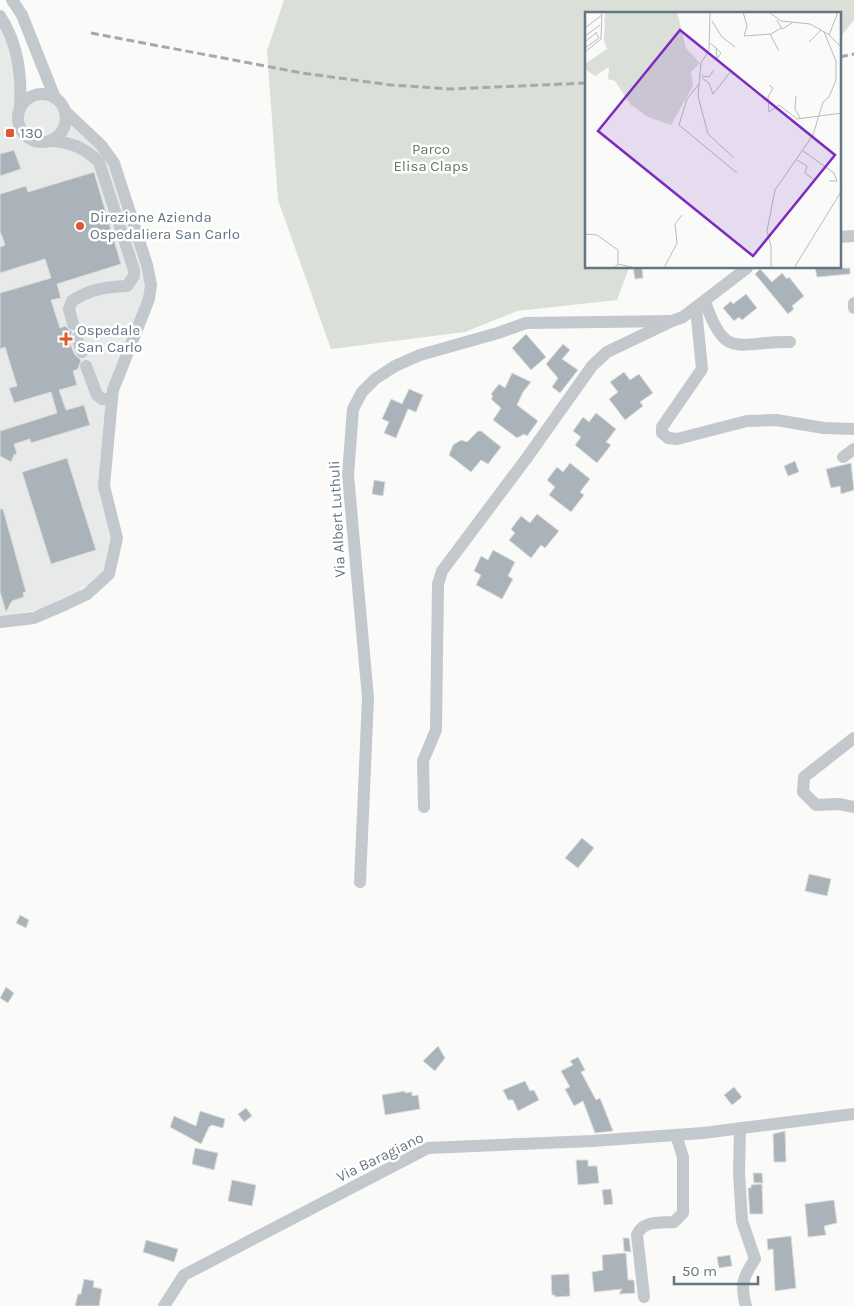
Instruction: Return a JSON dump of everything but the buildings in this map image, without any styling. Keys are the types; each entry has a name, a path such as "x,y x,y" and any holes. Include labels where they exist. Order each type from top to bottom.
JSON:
{"street":[{"path":"0,622 34,618 64,605 86,594 109,574 117,538 104,486 112,398 146,310 151,285 150,275 128,200 114,163 101,145 65,111 55,98 22,14 12,0"},
{"path":"0,16 18,60 20,107 18,119 23,134 37,142 51,141 76,145 91,153 99,162 134,270 134,276 127,286 108,286 96,289 72,301 69,308 73,324"},
{"path":"20,107 29,98 37,94 55,98"},
{"path":"51,141 61,134 64,128 65,111"},
{"name":"Via Albert Luthuli","path":"424,807 424,761 436,730 439,576 592,366 607,352 682,317 701,305 747,269"},
{"path":"854,303 854,308"},
{"path":"701,305 717,332 730,343 742,345 790,342"},
{"path":"701,305 702,369 662,427 662,433 668,438 677,438 747,421 776,420 824,428 854,429"},
{"name":"Via Albert Luthuli","path":"360,882 368,698 348,475 353,409 362,392 375,379 395,366 420,355 526,323 672,321"},
{"path":"77,338 82,352"},
{"path":"86,366 97,395 102,399 112,398"},
{"path":"843,458 854,450"},
{"path":"854,738 804,777 803,792 816,805 839,804 854,807"},
{"name":"Via Baragiano","path":"164,1306 184,1275 428,1148 592,1141 676,1135 854,1114"},
{"path":"740,1128 739,1173 742,1221 755,1259 745,1275 742,1290 746,1306"},
{"path":"644,1297 637,1234 645,1224 674,1222 683,1213 683,1157 676,1135"}],"shaded area":[{"name":"Ospedale San Carlo","path":"0,16 25,101 37,95 55,98 96,141 123,198 148,284 115,393 104,486 117,538 109,574 82,588 64,605 0,617"}],"green space":[{"name":"Parco Elisa Claps","path":"284,0 854,0 854,20 842,35 842,12 585,12 585,269 629,269 617,300 517,311 465,332 331,349 278,200 267,51"}],"railway":[{"path":"91,33 302,73 391,85 451,89 585,83"},
{"path":"842,57 854,54"}],"place":[{"name":"130","path":"10,133"},
{"name":"Direzione Azienda Ospedaliera San Carlo","path":"80,226"},
{"name":"Ospedale San Carlo","path":"66,339"}]}
